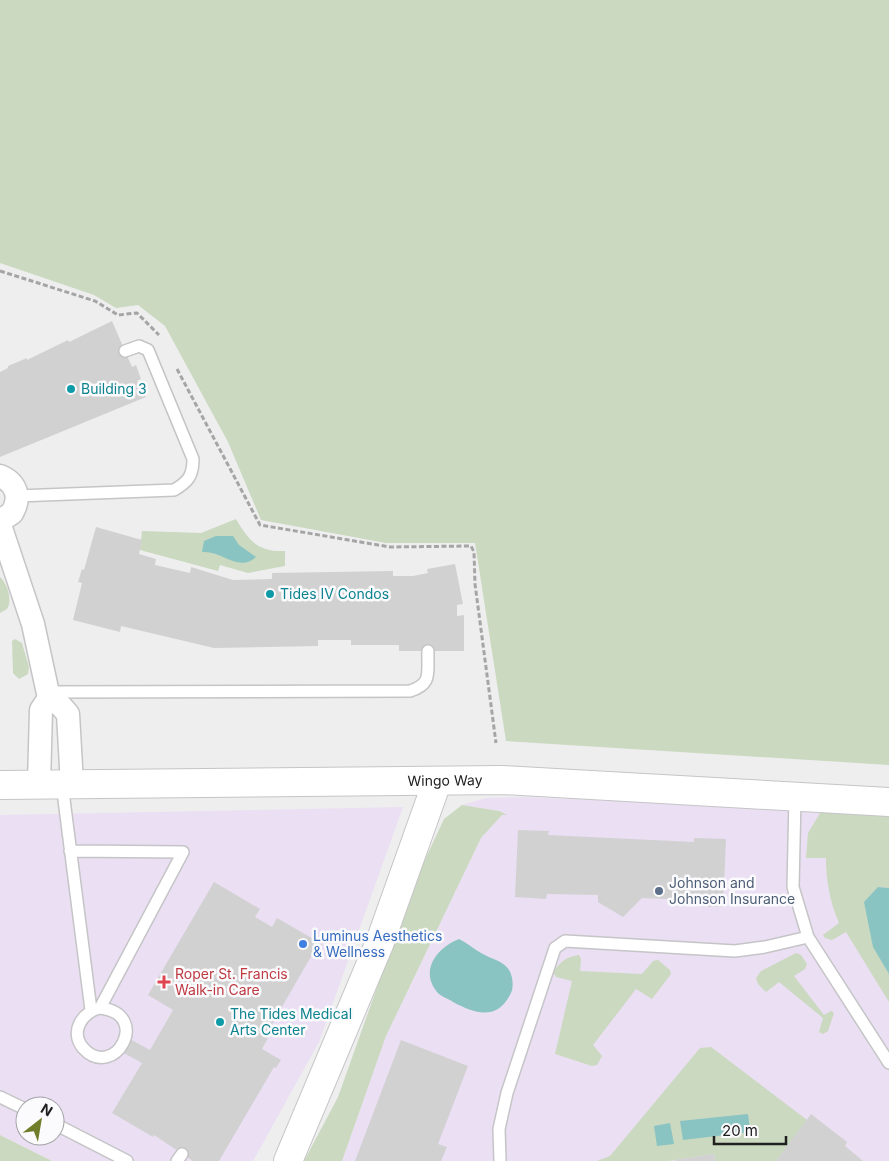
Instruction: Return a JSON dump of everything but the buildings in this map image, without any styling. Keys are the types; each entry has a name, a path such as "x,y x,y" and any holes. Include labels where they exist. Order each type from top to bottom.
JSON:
{"main road":[{"name":"Wingo Way","path":"0,785 502,780 889,802"},
{"path":"288,1161 380,942 438,782"}],"street":[{"path":"0,476 13,484 17,496 12,513 0,520"},
{"path":"0,525 6,562 33,624 48,695 41,710 58,784"},
{"path":"48,695 68,714 58,784"}],"lane":[{"path":"17,496 174,490 188,482 193,471 193,459 148,350 139,346 126,352"},
{"path":"48,695 410,691 422,687 427,680 428,651"},
{"path":"58,784 96,1009"},
{"path":"794,798 793,887 808,937 889,1063"},
{"path":"70,851 182,852 96,1009 84,1015 78,1026 77,1034 82,1046 94,1056 113,1055 124,1044 126,1035 125,1023 117,1012 96,1009"},
{"path":"500,1161 498,1129 507,1093 555,948 565,941 575,941 735,951 765,947 808,937"},
{"path":"0,1096 15,1104"},
{"path":"65,1129 127,1161"}],"path":[{"path":"0,271 95,301 118,315 137,313 159,334 163,342"},
{"path":"177,368 260,525 390,547 471,546 474,552 475,584 496,743"}],"shaded area":[{"path":"523,797 889,812 889,1161 342,1161 386,1036 481,838 502,815 505,815 499,811 462,805 486,798"},
{"path":"403,807 319,1042 253,1161 52,1161 22,1146 65,1146 65,1096 15,1096 15,1142 0,1135 0,815"}],"green space":[{"path":"0,0 889,0 889,765 506,741 475,543 386,543 261,520 228,442 165,326 138,305 116,308 94,295 0,263"},
{"path":"236,519 255,544 268,550 285,551 285,566 248,573 220,565 218,571 140,550 142,531 201,533"},
{"path":"0,577 7,587 9,605 7,609 0,613"},
{"path":"15,639 22,643 29,667 28,674 19,679 13,673 12,641"},
{"path":"462,805 499,811 507,815 502,815 481,838 386,1036 342,1161 304,1161 338,1097 415,881 444,819"},
{"path":"823,808 889,812 889,888 878,887 873,946 889,974 889,1002 846,932 832,940 825,938 823,935 839,923 829,891 826,858 806,858 808,833"},
{"path":"796,953 801,955 807,964 805,969 794,976 824,1015 831,1011 834,1013 828,1031 823,1034 819,1032 823,1018 779,982 766,992 758,984 756,978 761,971"},
{"path":"579,955 581,959 580,971 642,974 653,961 658,960 670,970 671,974 652,999 636,989 593,1045 602,1056 597,1065 592,1066 555,1054 572,981 556,977 553,972 558,965 570,957"},
{"path":"711,1047 807,1120 776,1161 715,1161 714,1154 669,1161 597,1161 610,1156 700,1048"},
{"path":"0,1135 15,1142 15,1146 22,1146 52,1161 0,1161"}],"water":[{"path":"216,536 233,536 239,545 256,557 243,563 210,552 202,552 204,541"},
{"path":"878,887 889,888 889,974 873,947 864,902"},
{"path":"459,939 508,968 513,982 512,991 499,1008 485,1012 470,1010 440,995 432,984 430,976 433,960 444,948"},
{"path":"748,1114 750,1132 683,1140 680,1121"},
{"path":"670,1123 674,1144 657,1146 654,1126"}],"place":[{"name":"Building 3","path":"71,389"},
{"name":"Tides IV Condos","path":"270,594"},
{"name":"Johnson and Johnson Insurance","path":"659,891"},
{"name":"Luminus Aesthetics & Wellness","path":"303,944"},
{"name":"Roper St. Francis Walk-in Care","path":"164,982"},
{"name":"The Tides Medical Arts Center","path":"220,1022"}]}
